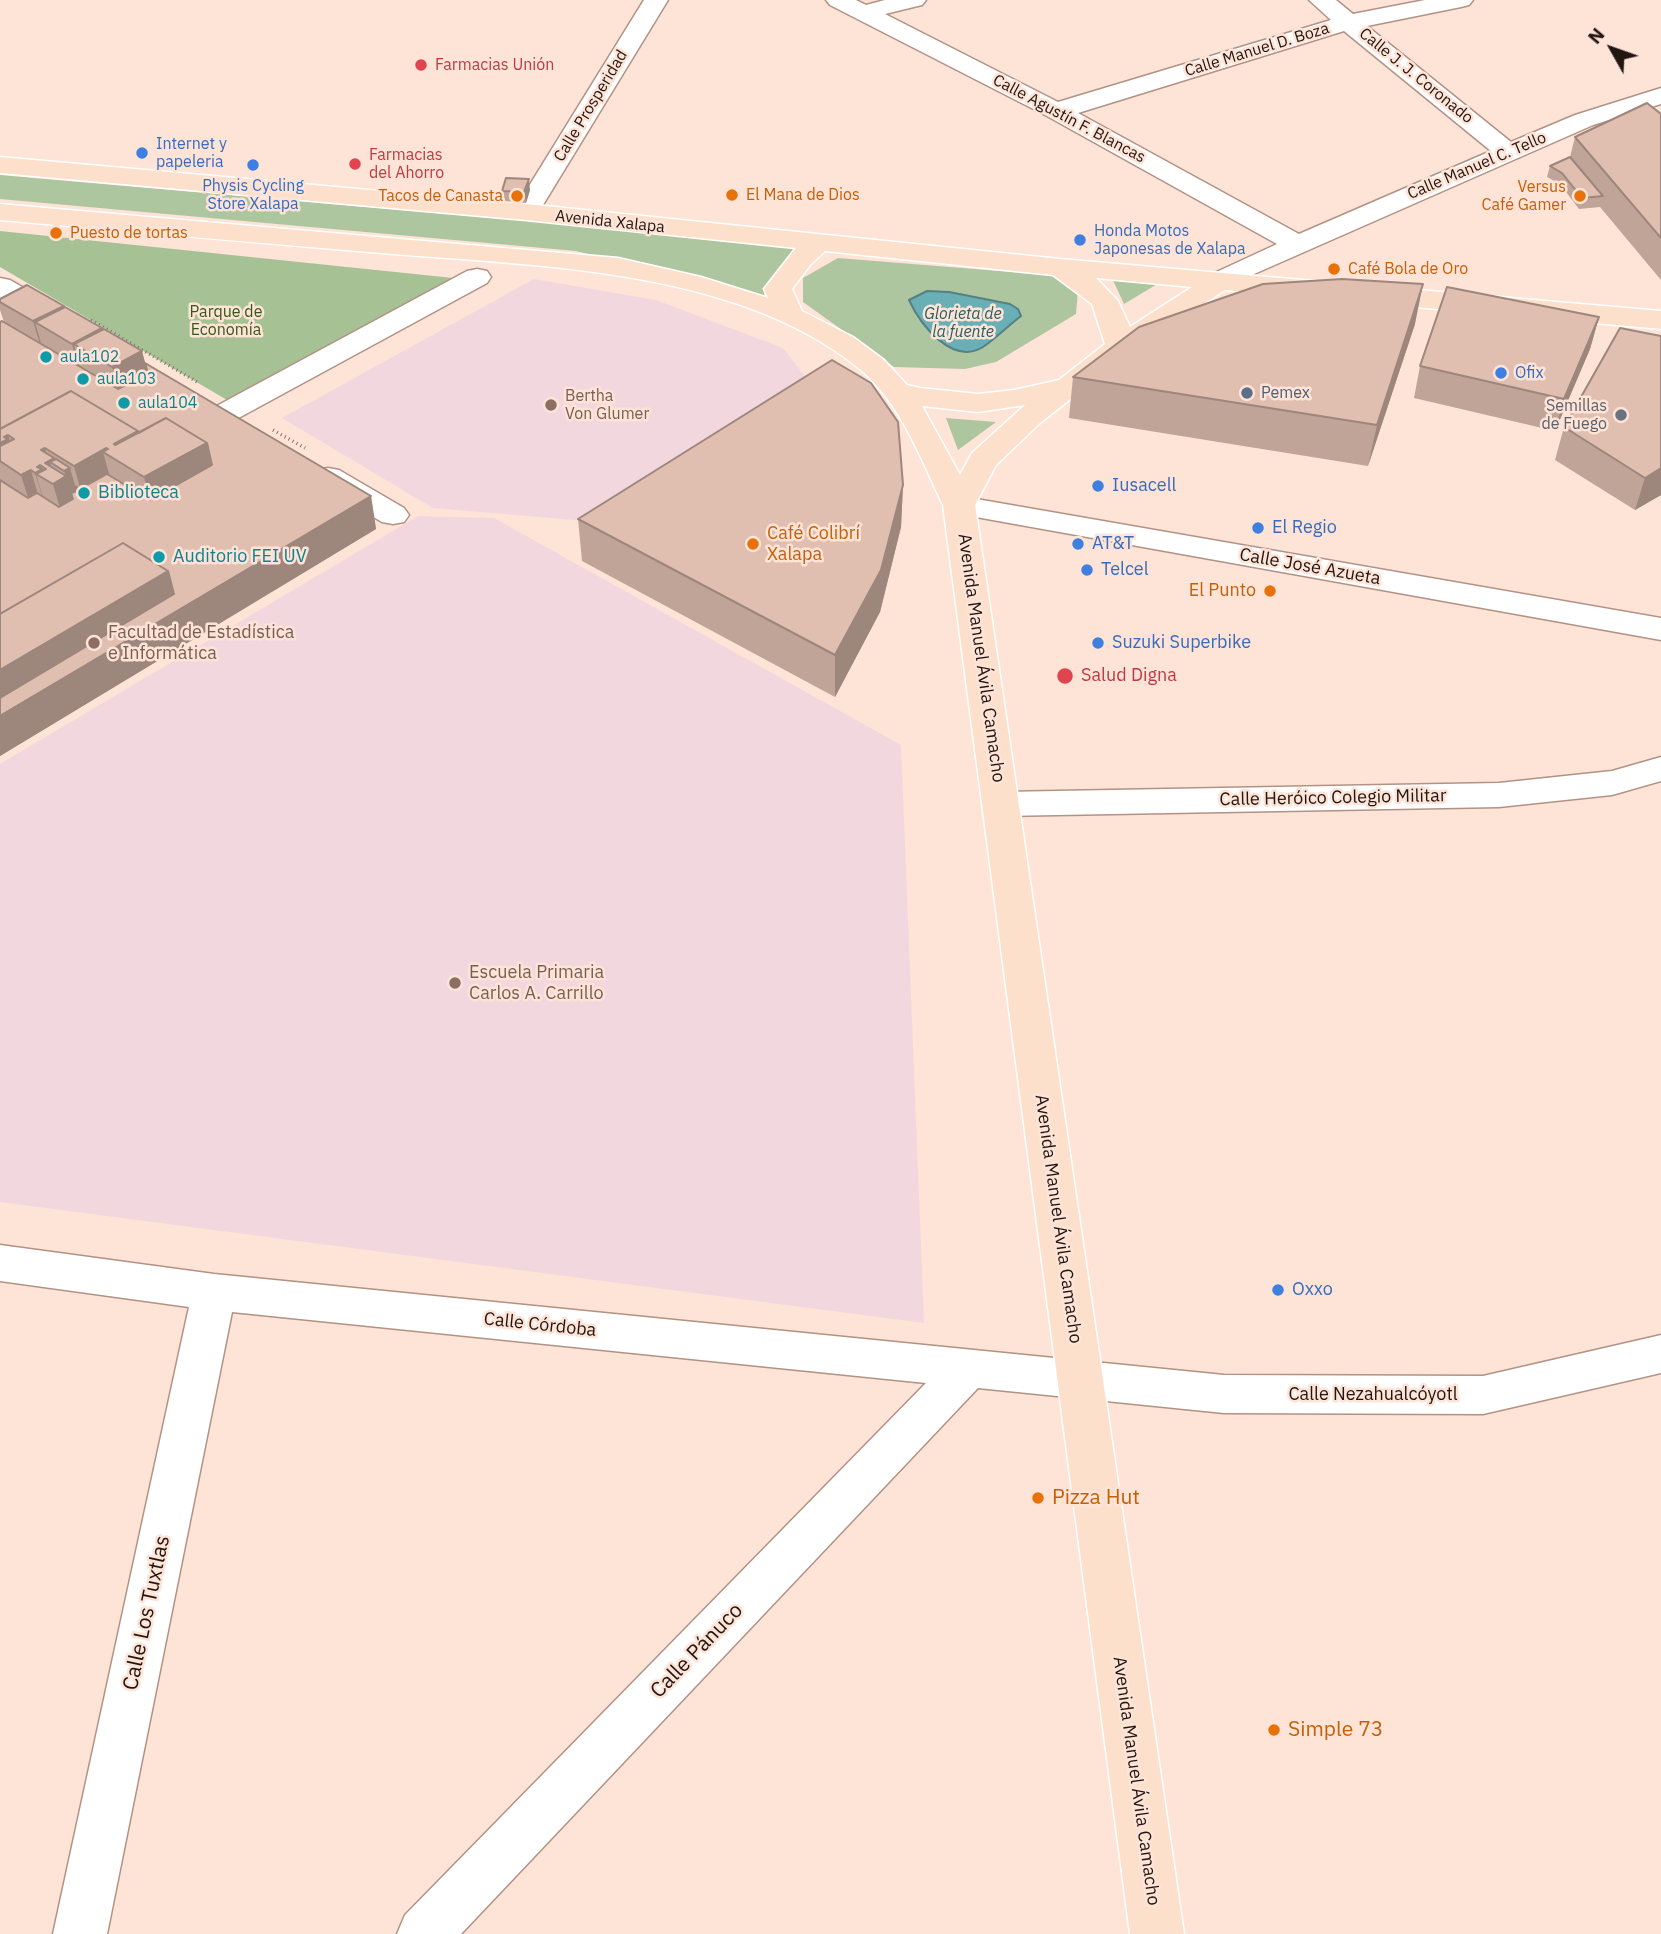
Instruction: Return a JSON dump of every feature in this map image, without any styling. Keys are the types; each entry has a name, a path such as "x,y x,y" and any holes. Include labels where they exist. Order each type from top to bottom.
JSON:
{"main road":[{"name":"Avenida Xalapa","path":"0,165 526,212 817,244 1384,297"},
{"path":"0,212 618,266 687,282 789,314 871,363 898,392 943,403 979,405 1015,400 1068,384"},
{"path":"789,314 778,289 800,258 817,244"},
{"path":"1060,267 1098,292 1114,316 1120,346"},
{"path":"959,505 983,460 1068,384 1120,346 1220,281"},
{"path":"1250,309 1309,300 1384,297 1661,320"},
{"path":"1120,346 1204,322"},
{"name":"Avenida Manuel Ávila Camacho","path":"898,392 959,505 1157,1934"}],"street":[{"name":"Calle Prosperidad","path":"526,212 656,0"},
{"name":"Calle Agustín F. Blancas","path":"838,0 1056,111 1298,244"},
{"path":"865,12 914,0"},
{"name":"Calle J. J. Coronado","path":"1321,0 1509,153"},
{"name":"Calle Manuel D. Boza","path":"1056,111 1349,22 1461,0"},
{"name":"Calle Manuel C. Tello","path":"1220,281 1298,244 1584,120 1636,101 1661,96"},
{"path":"198,392 234,422 477,277"},
{"path":"0,286 28,302 79,322"},
{"path":"0,316 28,302"},
{"path":"1619,316 1661,328"},
{"path":"302,462 393,515"},
{"name":"Calle José Azueta","path":"959,505 1661,629"},
{"name":"Calle Heróico Colegio Militar","path":"1002,804 1499,795 1612,783 1661,769"},
{"name":"Calle Córdoba","path":"0,1263 214,1292 1080,1381"},
{"name":"Calle Los Tuxtlas","path":"80,1934 214,1292"},
{"name":"Calle Nezahualcóyotl","path":"1080,1381 1224,1394 1483,1395 1661,1354"},
{"name":"Calle Pánuco","path":"424,1934 969,1368"}],"path":[{"path":"79,322 198,392"}],"shaded area":[{"name":"Bertha Von Glumer","path":"534,279 656,300 783,348 817,392 610,523 433,508 282,418"},
{"name":"Escuela Primaria Carlos A. Carrillo","path":"418,516 494,518 901,745 924,1323 0,1202 0,764"}],"green space":[{"path":"0,175 795,247 762,297 576,251 0,199"},
{"name":"Parque de Economía","path":"0,231 453,278 227,400 0,267"},
{"path":"838,258 1049,275 1078,289 1076,314 996,362 965,369 894,367 803,302 803,278"},
{"path":"1111,276 1164,280 1124,304"},
{"path":"946,418 996,422 958,450"}],"water":[{"name":"Glorieta de la fuente","path":"927,291 949,292 1010,304 1018,309 1021,316 983,347 960,351 938,340 914,310 909,300"}],"building":[{"path":"1647,103 1661,114 1661,238 1575,137"},
{"path":"1570,157 1603,196 1582,198 1562,173 1550,166"},
{"path":"506,178 529,179 524,192 502,191"},
{"name":"Pemex","path":"1342,279 1423,284 1377,425 1073,377 1139,327 1263,284"},
{"path":"27,285 64,306 33,321 0,302 0,299"},
{"path":"1447,287 1599,317 1564,399 1420,366"},
{"path":"65,307 102,328 72,344 35,322"},
{"path":"2,321 118,389 148,373 145,363 371,496 0,716 0,698 174,594 168,571 123,543 0,614 0,480 28,498 37,493 59,507 73,499 71,493 77,491 75,486 80,489 107,474 150,500 212,465 207,443 166,418 139,433 71,391 0,429"},
{"name":"Semillas de Fuego","path":"1620,328 1661,336 1661,468 1645,478 1564,427"},
{"path":"104,329 142,351 112,367 74,344"},
{"name":"Café Colibrí Xalapa","path":"832,360 871,383 898,422 903,485 881,570 835,655 578,519"},
{"path":"71,391 138,431 115,445 166,418 207,443 144,477 103,452 108,449 106,448 74,466 45,448 41,450 54,458 45,463 66,476 53,484 36,474 46,469 40,465 37,467 42,469 35,473 31,470 21,475 0,461 0,446 14,439 8,435 4,437 8,439 0,443 0,429"},
{"path":"56,459 70,468 64,471 50,462"},
{"path":"123,543 168,571 0,670 0,614"}],"place":[{"name":"Farmacias Unión","path":"421,65"},
{"name":"Internet y papeleria","path":"142,153"},
{"name":"Farmacias del Ahorro","path":"355,164"},
{"name":"Physis Cycling Store Xalapa","path":"253,165"},
{"name":"El Mana de Dios","path":"732,195"},
{"name":"Tacos de Canasta","path":"517,196"},
{"name":"Versus Café Gamer","path":"1580,196"},
{"name":"Puesto de tortas","path":"56,233"},
{"name":"Honda Motos Japonesas de Xalapa","path":"1080,240"},
{"name":"Café Bola de Oro","path":"1334,269"},
{"name":"aula102","path":"46,357"},
{"name":"Ofix","path":"1501,373"},
{"name":"aula103","path":"83,379"},
{"name":"Pemex","path":"1247,393"},
{"name":"aula104","path":"124,403"},
{"name":"Bertha Von Glumer","path":"551,405"},
{"name":"Semillas de Fuego","path":"1621,415"},
{"name":"Iusacell","path":"1098,486"},
{"name":"Biblioteca","path":"84,493"},
{"name":"El Regio","path":"1258,528"},
{"name":"Café Colibrí Xalapa","path":"753,544"},
{"name":"AT&T","path":"1078,544"},
{"name":"Auditorio FEI UV","path":"159,557"},
{"name":"Telcel","path":"1087,570"},
{"name":"El Punto","path":"1270,591"},
{"name":"Facultad de Estadística e Informática","path":"94,643"},
{"name":"Suzuki Superbike","path":"1098,643"},
{"name":"Salud Digna","path":"1065,676"},
{"name":"Escuela Primaria Carlos A. Carrillo","path":"455,983"},
{"name":"Oxxo","path":"1278,1290"},
{"name":"Pizza Hut","path":"1038,1498"},
{"name":"Simple 73","path":"1274,1730"}]}
